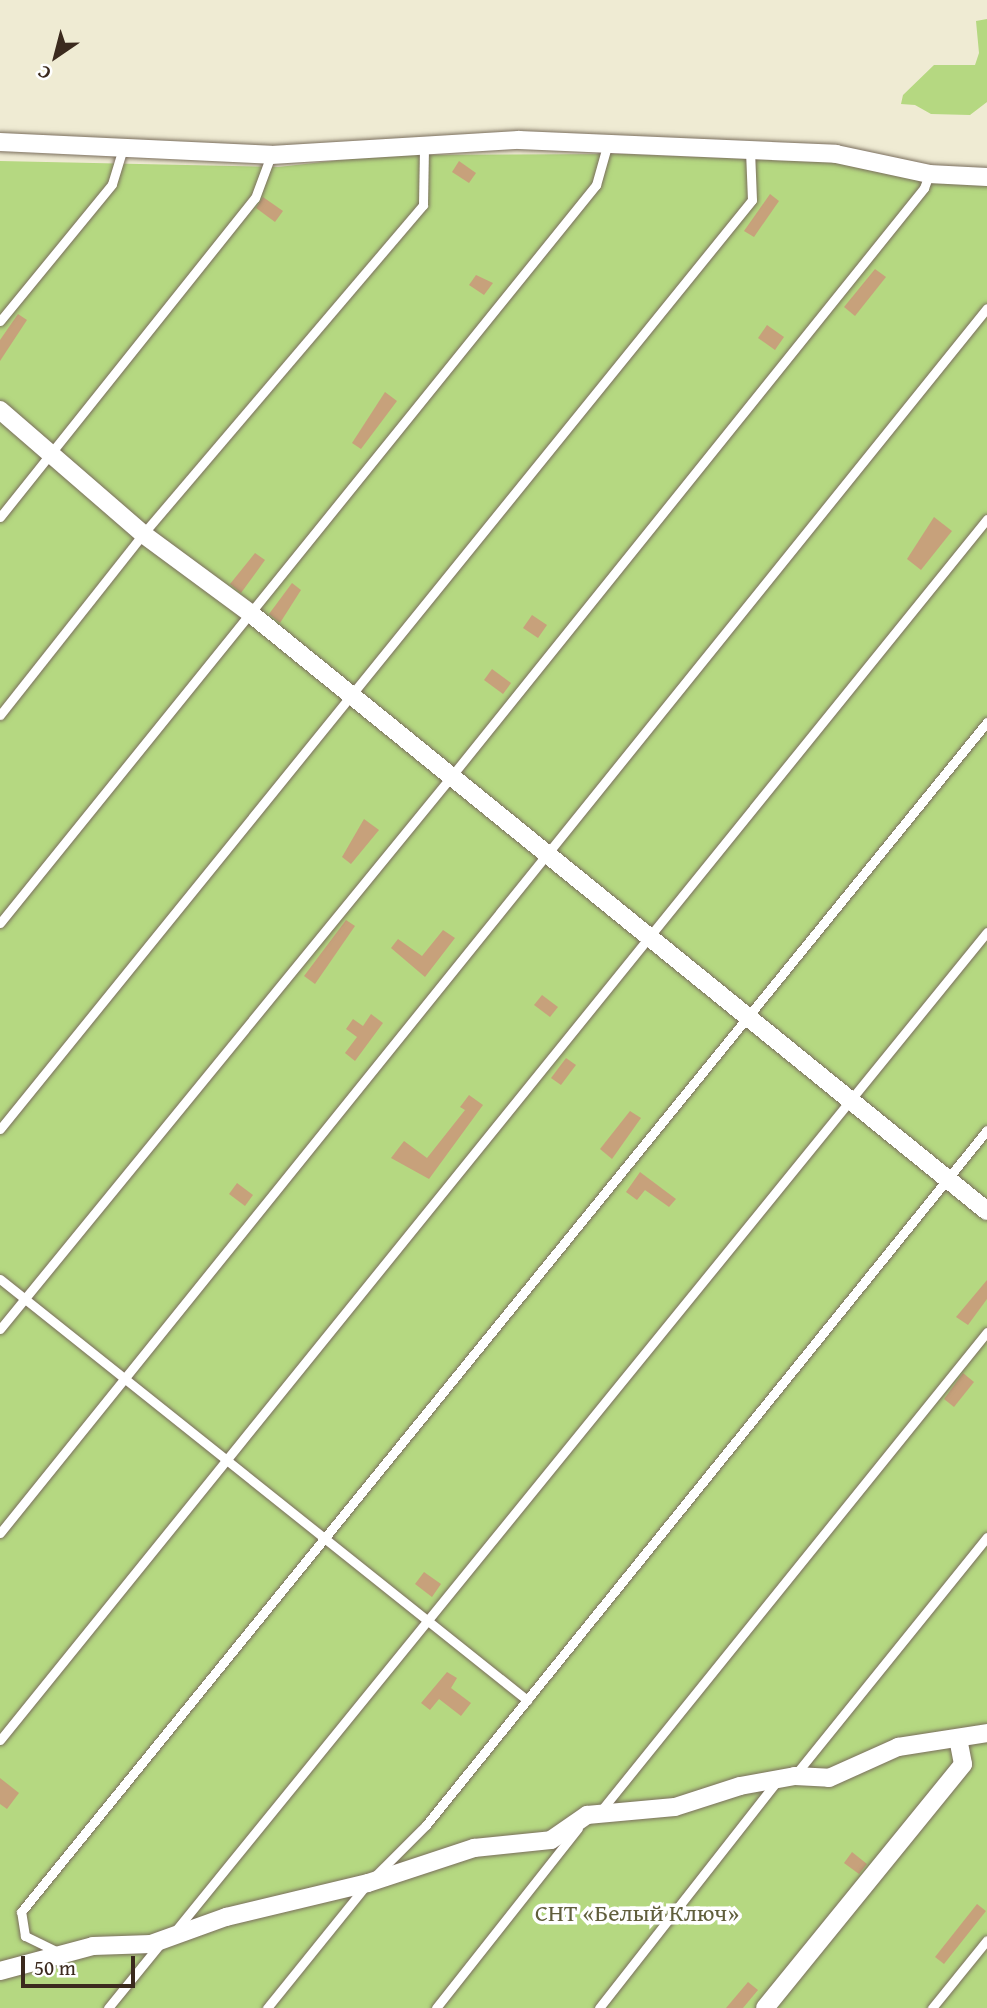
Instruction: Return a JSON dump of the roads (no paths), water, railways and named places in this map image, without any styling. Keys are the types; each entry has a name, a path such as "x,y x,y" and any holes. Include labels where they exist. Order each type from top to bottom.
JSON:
{"street":[{"path":"0,142 122,151 271,155 519,140 607,146 836,154 929,174 987,177"},
{"path":"0,410 143,534 250,613 647,938 748,1016 987,1210"},
{"path":"0,1971 93,1946 162,1941 226,1917 368,1883 474,1848 551,1840 593,1814 675,1807 787,1777 829,1778 898,1747 987,1732"},
{"path":"765,2008 963,1764 958,1739"}],"lane":[{"path":"0,923 596,185 607,146"},
{"path":"0,715 143,534 423,205 424,147"},
{"path":"0,1129 752,200 750,150"},
{"path":"0,321 112,184 122,151"},
{"path":"0,517 255,198 271,155"},
{"path":"0,1329 450,778 915,198 929,174"},
{"path":"0,1533 549,858 987,308"},
{"path":"0,1740 987,519"},
{"path":"64,1954 44,1948 25,1936 21,1912 987,722"},
{"path":"108,2008 162,1941 184,1923 987,932"},
{"path":"267,2008 368,1883 426,1825 987,1130"},
{"path":"0,1279 527,1700"},
{"path":"436,2008 987,1332"},
{"path":"599,2008 987,1536"},
{"path":"932,2008 987,1940"}],"park label":[{"name":"СНТ «Белый Ключ»","path":"637,1913"}]}
